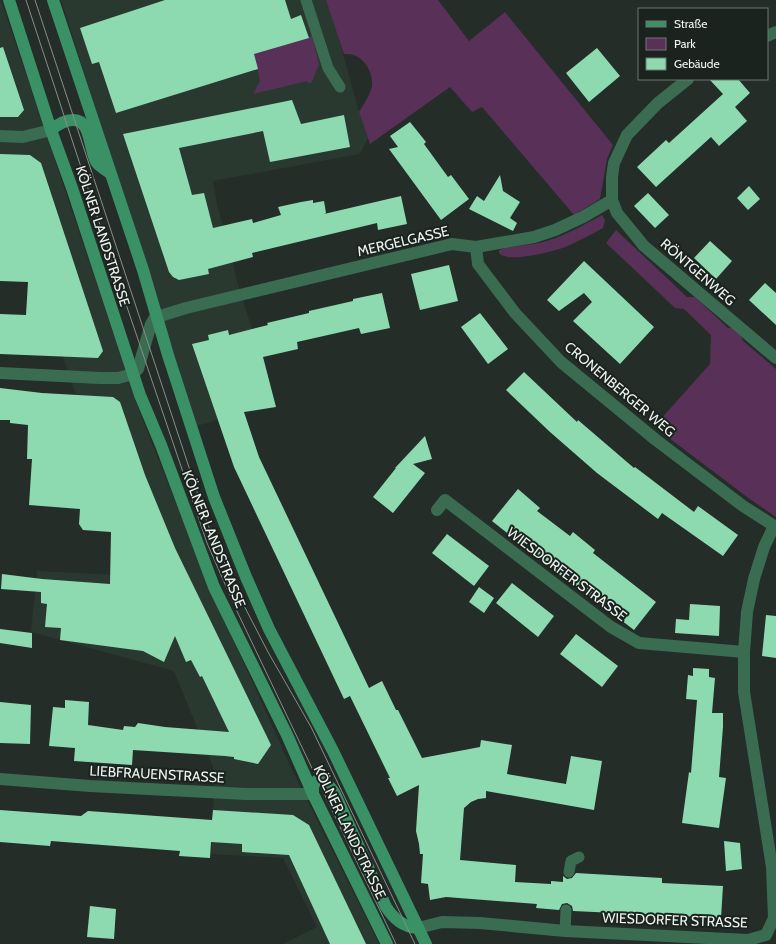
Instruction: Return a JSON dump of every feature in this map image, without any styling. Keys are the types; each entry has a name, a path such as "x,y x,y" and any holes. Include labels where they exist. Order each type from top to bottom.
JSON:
{"main road":[{"name":"KÖLNER LANDSTRASSE","path":"9,0 140,395 161,445 214,587 387,944"},
{"name":"KÖLNER LANDSTRASSE","path":"53,0 157,317 214,497 246,577 269,629 333,751 426,944"},
{"name":"KÖLNER LANDSTRASSE","path":"51,130 57,124 66,121 75,120 81,122 86,130 97,163 110,172"},
{"path":"313,794 314,782 318,780 327,782 337,799 386,907 393,917 399,922 418,928"}],"street":[{"path":"612,200 612,177 614,163 627,136 658,103 687,80"},
{"path":"0,136 24,136 51,130"},
{"name":"MERGELGASSE","path":"157,317 186,308 452,244 476,247 534,237 555,230 583,217 612,200"},
{"name":"RÖNTGENWEG","path":"612,200 617,213 644,246 776,358"},
{"name":"CRONENBERGER WEG","path":"476,247 478,264 515,313 561,362 656,440 743,506 775,526"},
{"path":"0,373 100,378 118,378 133,374 138,368 151,324 157,317"},
{"name":"WIESDORFER STRASSE","path":"438,510 445,500 611,627 640,643 744,652"},
{"name":"WIESDORFER STRASSE","path":"418,928 442,922 480,923 565,931 748,940 766,935 774,918 772,867 744,692 744,652 747,612 754,579 764,547 775,526"},
{"name":"LIEBFRAUENSTRASSE","path":"0,779 90,786 240,793 313,794"}],"lane":[{"path":"306,0 328,68 340,87"},
{"path":"569,872 571,861 579,857"},
{"path":"565,931 566,910"}],"shaded area":[{"path":"0,0 140,413 209,586 293,772 379,944 283,944 317,927 283,858 211,854 215,772 174,671 31,632 37,571 137,576 0,170"},
{"path":"61,0 326,0 368,138 360,154 213,181 217,204 236,278 275,402 197,426"}],"green space":[{"path":"326,0 438,0 469,41 505,12 613,145 607,159 600,199 574,215 482,107 472,112 450,87 370,144 359,112 371,90 372,80 370,71 360,59 353,55 344,54"},
{"path":"312,36 319,64 312,82 308,83 307,81 253,94 260,81 254,54"},
{"path":"602,215 605,220 603,228 564,248 522,257 504,256 499,253 499,250 504,248 529,245 556,238"},
{"path":"616,230 687,297 695,297 728,328 732,328 741,336 743,341 776,369 776,517 669,438 659,421 710,364 711,335 684,309 675,308 606,243"}],"building":[{"path":"165,0 285,0 291,19 301,15 309,38 254,54 258,69 116,113 99,62 92,64 80,28"},
{"path":"3,47 24,110 18,117 0,117 0,48"},
{"path":"597,48 620,76 589,102 566,73"},
{"path":"710,80 739,80 750,93 735,107 747,121 719,146 711,137 656,187 637,167 666,140 669,143 723,94"},
{"path":"292,100 301,124 344,115 350,147 270,162 263,131 179,148 192,195 204,193 213,228 252,219 253,223 281,215 278,207 301,202 313,200 313,203 324,201 326,213 324,214 401,196 407,224 378,230 377,223 252,253 253,257 208,269 209,274 179,280 173,277 169,272 123,134"},
{"path":"410,122 426,142 424,144 448,177 451,175 469,199 441,220 389,149 398,147 390,136"},
{"path":"0,154 30,155 41,163 103,351 98,358 0,354 0,314 26,315 28,282 0,281"},
{"path":"500,175 503,191 520,202 510,218 517,223 513,231 469,209 477,196 484,201"},
{"path":"749,186 760,199 748,210 737,198"},
{"path":"648,193 669,215 655,228 634,206"},
{"path":"710,241 732,261 716,279 694,258"},
{"path":"584,261 654,327 620,364 573,321 592,302 584,293 559,311 547,300"},
{"path":"449,265 458,301 420,310 411,274"},
{"path":"765,283 776,293 776,325 749,300"},
{"path":"382,293 390,328 361,334 359,328 297,342 298,349 263,357 276,407 244,412 259,457 369,688 382,681 422,758 480,747 481,740 512,745 507,774 566,784 571,756 602,761 594,810 486,791 486,798 471,802 464,808 460,860 516,865 515,882 551,884 551,881 563,882 563,876 567,879 572,878 576,873 662,878 662,883 723,886 721,918 573,911 572,906 567,903 562,904 559,910 536,908 537,904 446,897 430,900 428,884 421,883 423,854 420,854 416,831 419,785 397,796 388,778 390,778 350,696 344,699 234,467 192,344 209,340 208,335 228,330 229,335 268,325 267,323 309,313 309,311"},
{"path":"480,313 508,349 488,364 461,327"},
{"path":"524,372 577,422 578,420 634,468 635,467 694,512 698,506 738,535 723,556 662,513 658,519 597,473 550,432 506,390"},
{"path":"0,388 42,393 113,397 120,402 145,475 175,548 271,745 258,764 234,759 234,757 133,750 132,765 74,761 75,748 49,746 53,707 65,708 65,700 89,702 88,725 123,730 124,726 135,727 138,723 165,727 229,732 202,676 200,677 191,660 186,662 175,636 164,662 143,651 60,640 61,628 45,627 47,604 41,603 41,592 1,589 2,574 42,579 110,584 111,532 83,530 79,524 80,509 29,505 32,459 27,459 28,425 10,423 10,420 0,420"},
{"path":"425,436 432,459 413,464 425,473 393,513 373,497 395,468"},
{"path":"518,489 540,508 537,511 570,536 573,532 595,550 593,553 656,602 634,630 570,581 569,582 492,521"},
{"path":"447,534 489,566 474,586 432,553"},
{"path":"512,583 554,616 538,637 496,603"},
{"path":"479,587 494,598 484,613 469,602"},
{"path":"690,604 720,606 719,636 675,633 676,619 689,620"},
{"path":"766,615 776,616 776,658 762,656"},
{"path":"0,629 32,633 32,648 0,643"},
{"path":"576,634 618,666 602,687 560,654"},
{"path":"693,668 709,669 709,677 715,678 712,713 723,713 719,777 726,778 719,828 682,823 689,772 691,773 697,700 686,699 688,675 693,676"},
{"path":"0,702 31,705 30,744 0,743"},
{"path":"0,810 81,816 88,811 212,820 213,810 293,815 309,825 366,944 330,944 289,855 242,852 242,844 211,842 210,858 179,856 180,851 51,841 50,846 0,842"},
{"path":"724,841 740,843 742,869 726,871"},
{"path":"90,906 116,909 114,939 87,937"}],"tram line":[{"path":"26,0 128,310 207,543 235,607 396,944"},
{"path":"35,0 208,525 240,598 268,652 311,727 415,944"}]}
